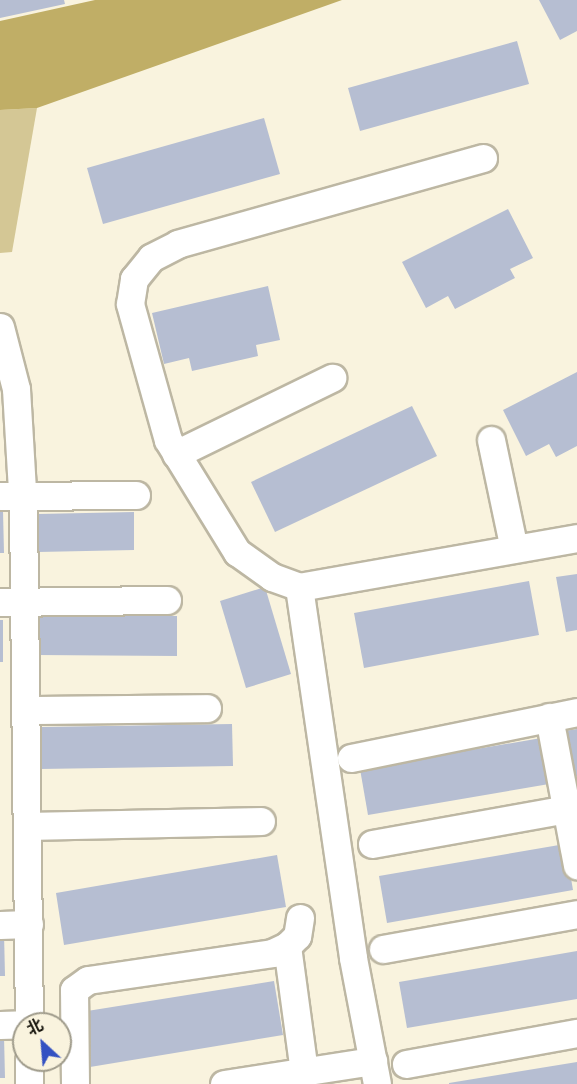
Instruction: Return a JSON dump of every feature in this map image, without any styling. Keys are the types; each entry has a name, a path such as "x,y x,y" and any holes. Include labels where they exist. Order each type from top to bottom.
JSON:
{"lane":[{"path":"483,158 178,244 151,258 134,279 130,304 176,454 237,552 272,577 298,587 577,538"},
{"path":"0,327 8,389 12,601 26,710 29,1012"},
{"path":"176,454 332,378"},
{"path":"491,440 514,549"},
{"path":"11,496 136,495"},
{"path":"224,1084 304,1072 375,1073 353,957 298,587"},
{"path":"12,601 167,600"},
{"path":"26,710 207,708"},
{"path":"351,758 577,712"},
{"path":"549,717 571,808 577,865"},
{"path":"372,844 571,808"},
{"path":"28,826 261,821"},
{"path":"383,949 577,914"},
{"path":"75,1084 74,990 88,980 272,953 286,946 297,936 300,918"},
{"path":"0,925 29,924"},
{"path":"286,946 304,1072"},
{"path":"406,1064 577,1032"}],"shaded area":[{"path":"95,0 342,0 37,108 0,110 0,21"},
{"path":"37,108 12,252 0,253 0,110"}],"building":[{"path":"0,0 64,0 65,4 0,18"},
{"path":"539,0 577,0 577,31 560,40"},
{"path":"517,41 529,84 360,131 348,88"},
{"path":"264,118 280,174 103,224 87,168"},
{"path":"508,209 533,258 510,269 515,278 455,309 448,296 426,308 402,262"},
{"path":"268,286 280,340 256,345 258,356 192,371 189,358 164,364 152,313"},
{"path":"577,372 577,446 556,457 549,444 526,456 503,410"},
{"path":"412,406 437,456 275,532 251,482"},
{"path":"0,511 3,511 4,553 0,553"},
{"path":"134,512 134,550 38,552 38,514"},
{"path":"577,574 577,630 566,632 556,577"},
{"path":"529,581 539,635 364,668 354,613"},
{"path":"265,587 291,674 246,688 220,601"},
{"path":"37,616 177,616 177,656 37,655"},
{"path":"0,620 3,620 3,662 0,662"},
{"path":"232,724 233,766 40,769 40,727"},
{"path":"577,729 577,776 572,777 565,731"},
{"path":"547,737 555,783 368,815 360,769"},
{"path":"565,844 573,890 387,923 379,876"},
{"path":"277,855 286,907 64,945 56,893"},
{"path":"0,933 4,933 5,976 0,976"},
{"path":"577,951 577,999 407,1028 399,982"},
{"path":"274,981 283,1035 90,1067 81,1012"},
{"path":"0,1036 4,1036 5,1078 0,1078"},
{"path":"577,1062 577,1084 449,1084 449,1083"}]}
